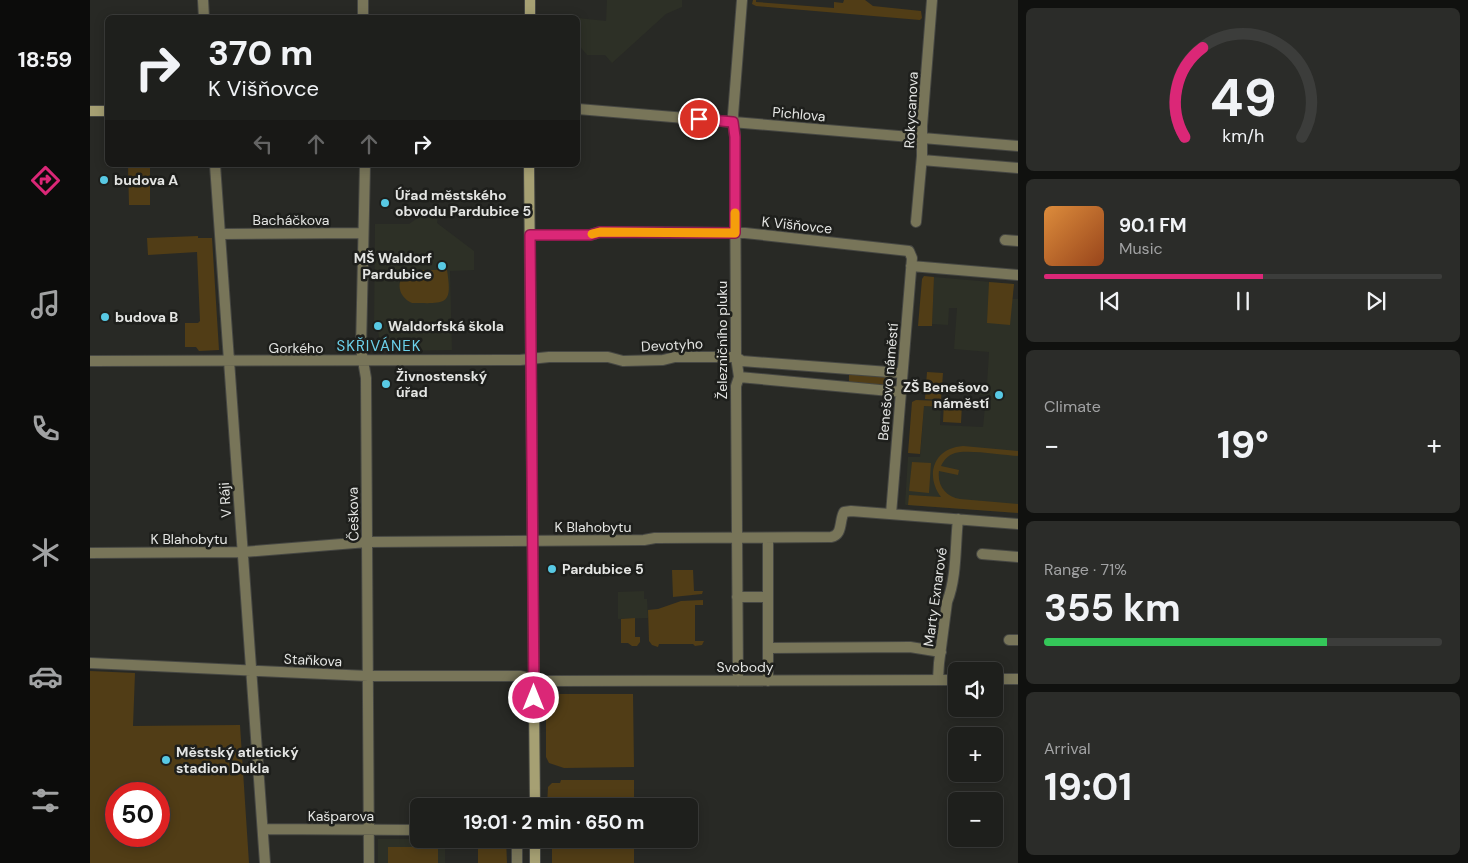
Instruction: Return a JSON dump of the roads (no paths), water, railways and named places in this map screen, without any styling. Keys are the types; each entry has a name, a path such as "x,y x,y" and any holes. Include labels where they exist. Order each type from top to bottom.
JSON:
{"main road":[{"path":"530,0 530,15"},
{"path":"90,111 105,111"},
{"path":"529,167 534,798"},
{"path":"535,848 535,863"}],"street":[{"path":"203,0 204,15"},
{"path":"363,0 364,15"},
{"name":"Železničního pluku","path":"738,681 736,386 738,377 736,356 735,137 733,122 742,0"},
{"name":"Rokycanova","path":"916,222 922,160 932,0"},
{"name":"Pichlova","path":"580,109 1018,146"},
{"path":"922,160 1018,168"},
{"name":"V Ráji","path":"215,167 265,863"},
{"name":"Češkova","path":"364,167 361,349 366,378 369,863"},
{"name":"K Višňovce","path":"530,235 590,235 600,232 735,233 899,249 907,250 911,254"},
{"name":"Bacháčkova","path":"220,234 363,233"},
{"path":"1005,240 1018,241"},
{"name":"Benešovo náměstí","path":"891,514 911,254"},
{"path":"911,266 1018,275"},
{"name":"Devotyho","path":"532,359 548,357 608,357 623,361 652,361 675,357 736,356 742,361 902,373"},
{"name":"Gorkého","path":"90,361 532,359"},
{"path":"738,377 901,392"},
{"name":"K Blahobytu","path":"90,553 243,552 367,542 827,538 838,535 843,515 847,511 1018,524"},
{"name":"Marty Exnarové","path":"938,680 947,602 951,594 958,519"},
{"path":"768,538 768,681"},
{"path":"982,554 1018,556"},
{"path":"737,597 768,597"},
{"path":"768,648 910,647 941,652"},
{"name":"Staňkova","path":"90,662 368,676 524,676 534,679"},
{"name":"Svobody","path":"534,679 544,681 948,680"},
{"path":"1003,679 1018,679"},
{"name":"Kašparova","path":"263,829 410,830"},
{"path":"517,848 517,863"}],"place":[{"name":"budova A","path":"104,180"},
{"name":"Úřad městského obvodu Pardubice 5","path":"385,203"},
{"name":"MŠ Waldorf Pardubice","path":"442,266"},
{"name":"budova B","path":"105,317"},
{"name":"Waldorfská škola","path":"378,326"},
{"name":"Živnostenský úřad","path":"386,384"},
{"name":"ZŠ Benešovo náměstí","path":"999,395"},
{"name":"Pardubice 5","path":"552,569"},
{"name":"Městský atletický stadion Dukla","path":"166,760"}],"district":[{"name":"SKŘIVÁNEK","path":"379,346"}]}
